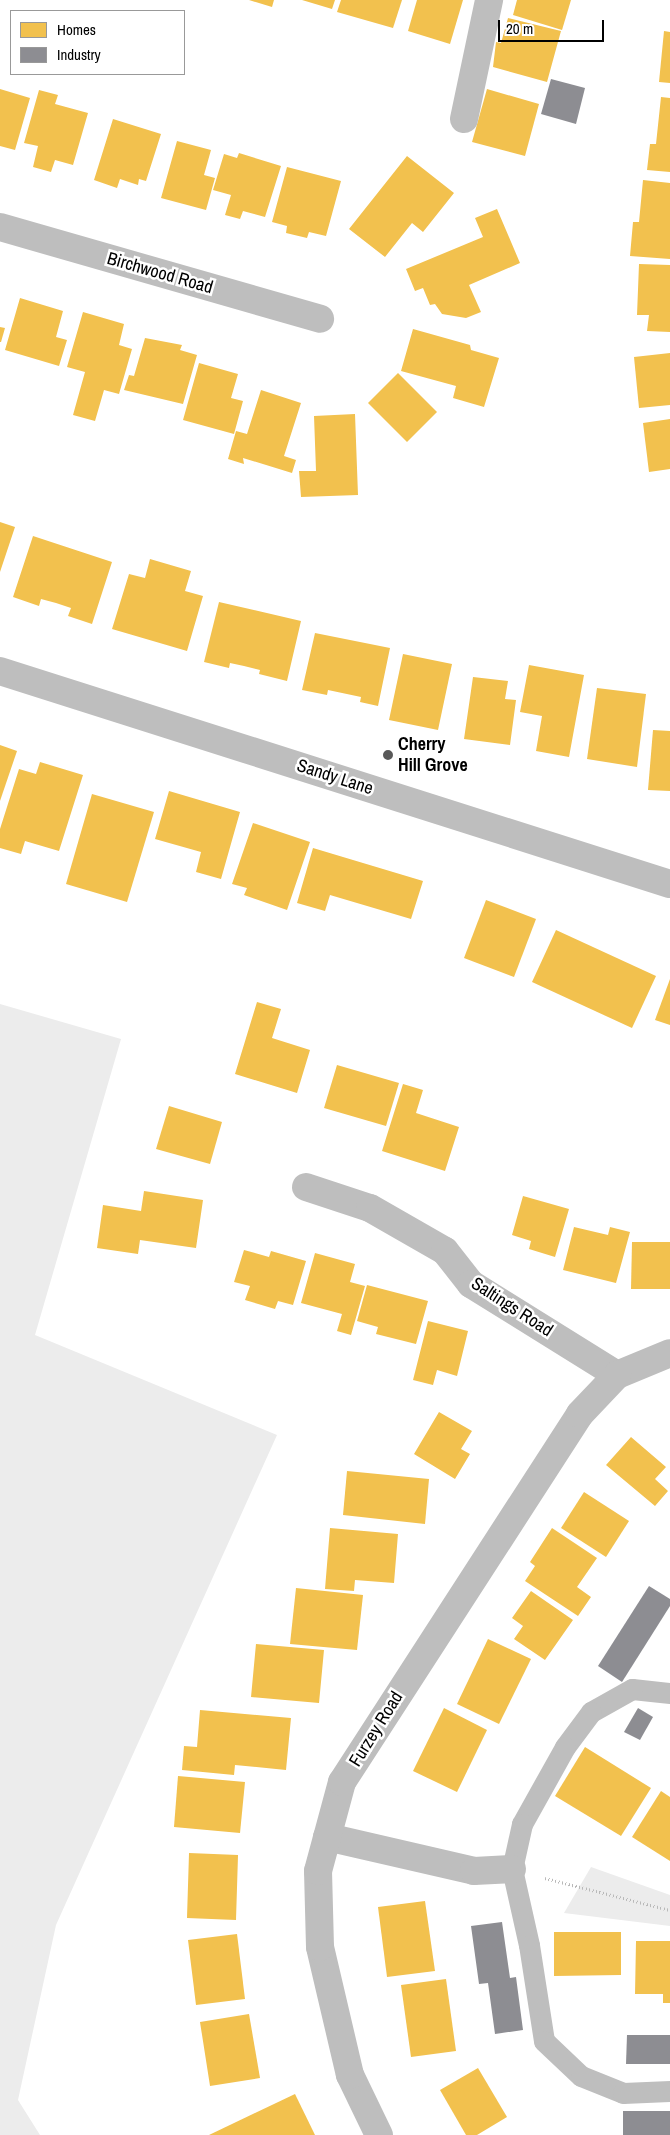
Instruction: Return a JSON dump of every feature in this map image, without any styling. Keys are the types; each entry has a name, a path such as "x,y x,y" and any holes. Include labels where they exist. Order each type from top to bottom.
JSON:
{"street":[{"path":"464,120 489,0"},
{"name":"Birchwood Road","path":"0,227 320,319"},
{"name":"Sandy Lane","path":"0,671 670,884"},
{"name":"Saltings Road","path":"306,1188 370,1208 445,1251 471,1284 617,1374"},
{"path":"617,1374 670,1353"},
{"name":"Furzey Road","path":"379,2135 350,2076 320,1947 318,1871 342,1782 580,1414 617,1374"},
{"path":"327,1838 474,1871 512,1870"}],"lane":[{"path":"670,1692 632,1690 591,1712 565,1747 522,1824 512,1870 529,1945 544,2040 580,2076 623,2093 670,2091"}],"path":[{"path":"512,1870 670,1910"}],"shaded area":[{"path":"0,1004 121,1039 35,1335 277,1435 56,1925 18,2100 40,2135 0,2135"},
{"path":"591,1867 670,1895 670,1926 564,1913"}],"building: Homes":[{"path":"249,0 274,0 272,7"},
{"path":"302,0 335,0 332,9"},
{"path":"341,0 402,0 393,28 337,12"},
{"path":"417,0 463,0 450,44 408,31"},
{"path":"517,0 571,0 562,30 513,15"},
{"path":"508,18 561,31 547,82 493,67 496,42 501,43"},
{"path":"664,31 670,32 670,83 659,82"},
{"path":"0,89 30,98 15,150 0,146"},
{"path":"487,89 539,104 525,156 472,142"},
{"path":"39,90 58,95 55,104 88,113 73,165 55,160 51,172 33,167 38,146 24,143"},
{"path":"661,97 670,98 670,172 647,170 650,144 656,144"},
{"path":"113,119 161,134 146,181 139,179 138,185 120,179 117,188 94,180"},
{"path":"177,141 211,150 204,175 215,178 206,210 161,198"},
{"path":"239,153 281,166 265,217 243,211 240,219 225,215 231,195 213,190 224,154 237,158"},
{"path":"407,156 454,193 423,232 412,223 385,257 349,229"},
{"path":"287,167 341,181 326,236 309,232 307,238 286,233 287,226 272,222"},
{"path":"643,180 670,183 670,259 630,256 633,222 639,222"},
{"path":"497,209 520,263 469,285 481,312 466,318 442,314 435,304 430,305 423,288 415,291 406,269 483,237 475,218"},
{"path":"639,264 670,265 670,332 647,331 649,315 637,315"},
{"path":"20,298 63,311 56,337 67,340 59,366 5,350"},
{"path":"83,312 124,324 119,345 132,349 119,394 104,390 95,421 73,415 85,372 67,367"},
{"path":"0,327 5,328 1,342 0,342"},
{"path":"413,329 470,345 471,350 499,358 484,407 453,398 456,386 401,371"},
{"path":"145,338 182,345 180,350 197,355 183,404 124,390 129,375 134,376"},
{"path":"670,353 670,405 639,408 634,357"},
{"path":"199,363 238,374 231,398 243,401 234,434 183,420"},
{"path":"398,373 437,412 407,442 368,403"},
{"path":"261,390 301,403 284,456 296,460 292,473 243,458 244,464 228,459 236,431 247,434"},
{"path":"355,414 358,495 301,497 299,471 316,471 314,416"},
{"path":"670,419 670,469 649,472 643,423"},
{"path":"0,522 15,527 0,572"},
{"path":"33,536 112,562 92,624 68,616 71,608 41,599 39,606 13,597"},
{"path":"150,559 191,571 185,591 203,596 187,651 112,629 129,574 145,578"},
{"path":"219,602 301,621 287,681 259,674 260,670 244,666 230,663 229,668 204,662"},
{"path":"315,633 390,648 378,706 360,702 361,697 328,690 327,695 302,690"},
{"path":"403,654 452,664 438,730 389,720"},
{"path":"529,665 584,675 569,757 536,751 542,716 520,712"},
{"path":"473,677 508,681 505,699 516,700 510,745 464,739"},
{"path":"597,688 646,694 637,767 587,759"},
{"path":"653,730 670,731 670,791 648,790"},
{"path":"0,745 17,751 0,801"},
{"path":"40,762 83,775 59,851 25,841 21,854 0,848 0,829 19,769 36,774"},
{"path":"169,791 240,812 221,879 196,872 201,852 155,839"},
{"path":"92,794 154,812 127,902 66,884"},
{"path":"253,823 310,842 287,910 244,895 247,888 232,884"},
{"path":"313,848 423,881 411,919 330,895 325,911 297,903"},
{"path":"486,900 536,919 514,977 464,958"},
{"path":"556,930 656,976 632,1028 532,982"},
{"path":"670,979 670,1025 655,1020"},
{"path":"257,1002 281,1009 272,1038 310,1050 297,1093 235,1074"},
{"path":"337,1065 399,1083 386,1126 324,1108"},
{"path":"403,1084 423,1090 416,1113 459,1127 445,1171 382,1151"},
{"path":"169,1106 222,1122 210,1164 156,1149"},
{"path":"144,1191 203,1200 196,1248 140,1240 138,1254 97,1248 103,1205 141,1211"},
{"path":"523,1196 569,1209 555,1257 529,1249 531,1241 512,1235"},
{"path":"574,1227 608,1235 610,1227 630,1232 616,1283 563,1270"},
{"path":"632,1242 670,1242 670,1289 631,1289"},
{"path":"244,1250 269,1257 271,1251 306,1261 293,1305 278,1301 275,1309 245,1300 250,1286 234,1282"},
{"path":"315,1253 355,1264 350,1282 365,1286 351,1335 337,1331 342,1314 301,1303"},
{"path":"367,1285 428,1301 416,1344 376,1334 378,1327 357,1321"},
{"path":"428,1321 468,1331 457,1376 437,1370 433,1385 413,1380"},
{"path":"439,1412 472,1431 461,1449 470,1454 455,1479 414,1454"},
{"path":"631,1437 666,1467 655,1479 668,1491 655,1506 606,1465"},
{"path":"347,1471 429,1479 425,1524 343,1515"},
{"path":"584,1492 629,1521 606,1557 561,1528"},
{"path":"330,1528 398,1534 394,1583 355,1580 354,1591 325,1589"},
{"path":"552,1528 597,1558 577,1587 591,1597 578,1616 525,1581 535,1566 530,1562"},
{"path":"296,1588 363,1595 357,1650 290,1644"},
{"path":"531,1591 573,1620 545,1660 514,1639 523,1626 512,1618"},
{"path":"488,1639 531,1659 499,1724 457,1704"},
{"path":"256,1644 324,1650 319,1703 251,1697"},
{"path":"444,1708 487,1730 457,1792 413,1771"},
{"path":"200,1710 291,1718 286,1770 235,1765 234,1775 182,1770 184,1746 197,1747"},
{"path":"585,1747 651,1788 621,1836 555,1796"},
{"path":"178,1776 245,1782 240,1833 174,1827"},
{"path":"661,1791 670,1797 670,1861 632,1837"},
{"path":"189,1853 238,1855 236,1920 187,1918"},
{"path":"425,1901 435,1971 387,1977 378,1907"},
{"path":"554,1932 621,1932 621,1975 554,1976"},
{"path":"237,1934 245,1999 196,2005 188,1940"},
{"path":"636,1941 670,1941 670,2003 663,2003 663,1994 635,1994"},
{"path":"446,1979 456,2051 411,2057 401,1985"},
{"path":"249,2014 260,2078 210,2086 200,2022"},
{"path":"478,2068 507,2117 477,2135 466,2135 440,2090"},
{"path":"295,2094 315,2135 209,2135"}],"building: Industry":[{"path":"551,79 585,88 576,124 541,114"},
{"path":"649,1586 670,1599 670,1606 622,1682 598,1666"},
{"path":"638,1708 653,1717 640,1740 624,1732"},
{"path":"502,1922 510,1978 516,1977 523,2030 495,2034 488,1983 479,1984 471,1926"},
{"path":"627,2035 670,2035 670,2064 626,2064"},
{"path":"623,2111 670,2111 670,2135 623,2135"}],"place":[{"name":"Cherry Hill Grove","path":"388,755"}]}
